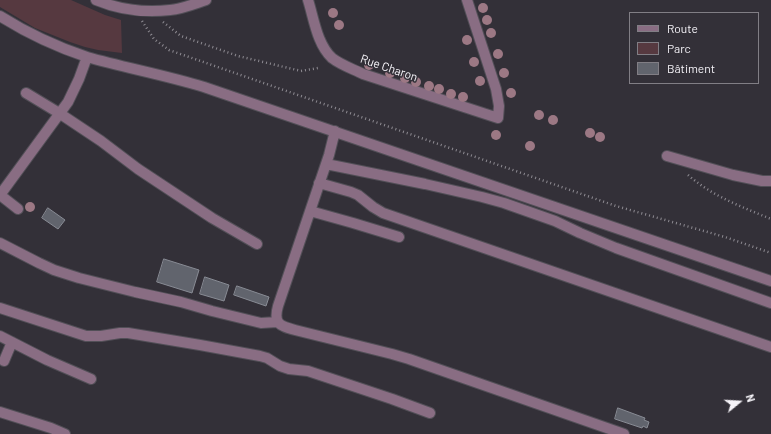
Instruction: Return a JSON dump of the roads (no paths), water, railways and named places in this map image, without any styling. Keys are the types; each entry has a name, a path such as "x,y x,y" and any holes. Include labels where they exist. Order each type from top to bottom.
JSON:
{"street":[{"path":"96,0 105,4 130,4 153,11 170,10 206,0"},
{"name":"Rue Charon","path":"308,0 319,38 333,59 363,74 498,118 499,106 496,89 467,0"},
{"path":"0,16 18,27 55,45 87,57 198,85 538,200 771,281"},
{"path":"18,209 0,195 68,102 75,90 87,57"},
{"path":"26,93 101,141 212,218 257,244"},
{"path":"277,322 276,313 278,306 326,164 335,132"},
{"path":"667,156 733,175 762,181 771,181"},
{"path":"326,164 425,184 504,203 555,221 616,248 771,302"},
{"path":"319,183 352,192 373,207 383,212 771,347"},
{"path":"310,211 354,222 399,237"},
{"path":"0,243 39,264 79,278 261,323 277,322 287,328 392,354 416,361 624,434"},
{"path":"0,308 86,336 128,333 260,356 285,367 308,371 392,399 430,414"},
{"path":"0,336 47,360 91,379"},
{"path":"4,361 12,342"},
{"path":"0,412 66,434"}]}
